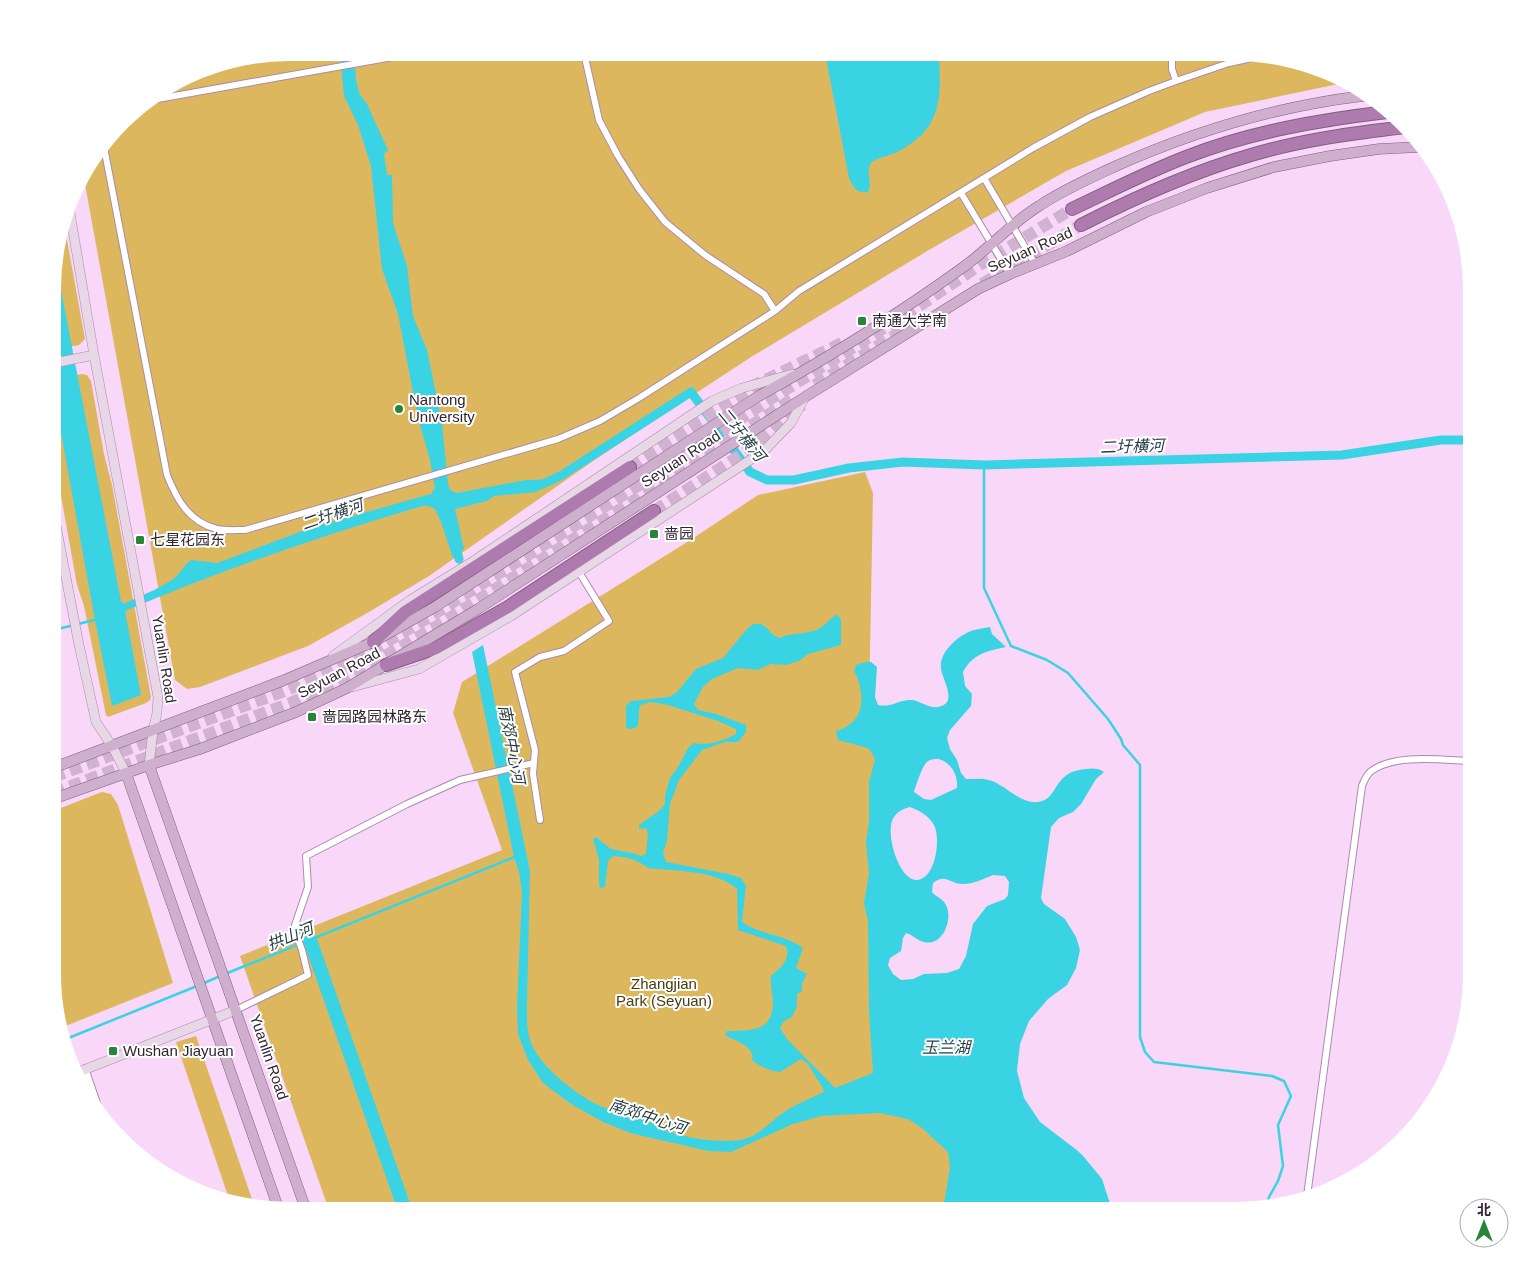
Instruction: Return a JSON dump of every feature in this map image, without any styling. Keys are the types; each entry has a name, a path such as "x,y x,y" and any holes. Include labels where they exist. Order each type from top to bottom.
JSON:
{"highway":[{"path":"1072,209 1134,179 1188,156 1248,137 1299,125 1380,113"},
{"path":"1081,224 1140,195 1201,171 1252,154 1304,142 1396,128"},
{"path":"374,642 406,612 630,467"},
{"path":"386,665 436,648 508,607 654,511"}],"main road":[{"name":"Seyuan Road","path":"61,765 153,731 374,642 435,607 757,397 812,367 920,297 964,267 1012,226 1038,207 1071,187 1166,145 1248,118 1325,100 1356,97"},
{"name":"Seyuan Road","path":"61,796 149,764 200,749 296,712 346,688 478,609 804,397 978,289 1067,251 1146,212 1207,188 1264,170 1330,156 1379,148 1413,147"},
{"name":"Yuanlin Road","path":"149,764 303,1202"},
{"path":"126,773 276,1201"}],"street":[{"path":"167,97 364,61"},
{"path":"586,61 599,120 618,156 639,189 665,222 705,255 764,294 775,311"},
{"path":"1172,61 1172,69 1176,81"},
{"path":"106,154 167,474 175,496 195,520 218,529 245,530 558,439 600,420 639,398 775,311 799,291 1033,148 1090,118 1149,91 1237,61"},
{"path":"984,178 1035,264"},
{"path":"961,192 1010,274"},
{"name":"Yuanlin Road","path":"72,221 94,355 158,697 149,764"},
{"path":"61,362 94,355"},
{"path":"325,662 410,600 475,560 712,402 742,388 812,367"},
{"path":"346,688 419,669 511,616 764,450 790,423 804,397"},
{"path":"61,551 96,722 112,746 126,773"},
{"path":"540,820 533,774 535,750 515,672 540,657 564,651 609,621 579,572"},
{"path":"1308,1190 1362,786 1368,774 1381,764 1397,760 1463,761"},
{"path":"83,1070 236,1010 308,975 295,931 295,925 308,887 306,856 407,804 460,780 534,763"},
{"path":"86,1068 93,1089"}],"green space":[{"name":"Nantong University","path":"289,61 1235,61 1264,63 1294,69 1335,85 1205,112 1066,171 929,250 751,357 593,461 429,576 369,612 308,646 200,687 187,689 175,680 86,187 108,150 128,128 150,108 188,85 230,69 260,63"},
{"path":"67,240 85,339 79,345 61,349 61,289 63,260"},
{"path":"82,374 87,375 91,381 151,697 146,703 108,717 106,715 84,606 77,585 61,496 61,378"},
{"name":"Zhangjian Park (Seyuan)","path":"865,472 873,493 869,705 883,796 879,1019 968,1141 954,1202 326,1202 240,956 502,850 453,713 462,682 689,541 758,495"},
{"path":"102,792 111,794 118,805 173,983 67,1025 63,1003 61,974 61,808"},
{"path":"196,1036 252,1198 227,1193 176,1042"}],"water":[{"path":"341,61 355,61 359,93 367,104 388,150 384,154 387,175 392,175 393,223 407,266 413,316 427,350 442,423 450,490 457,493 526,480 562,479 536,492 494,496 487,501 455,509 464,549 453,558 435,509 429,506 422,506 272,554 125,611 141,695 112,706 61,433 61,290 121,601 124,604 172,580 191,560 217,563 313,527 431,494 435,488 430,460 418,418 398,314 382,269 371,166 358,125 344,96"},
{"path":"827,61 939,61 939,97 932,121 924,132 913,142 896,152 871,163 869,166 870,185 868,192 861,192 856,189 849,178"},
{"name":"玉兰湖","path":"836,615 839,616 841,620 841,645 808,654 799,661 786,665 771,664 757,670 738,668 712,679 703,687 694,704 698,710 716,714 746,725 746,732 738,742 725,742 702,750 679,780 670,804 667,841 663,853 666,862 741,878 746,886 742,922 757,930 796,943 803,948 796,968 807,974 802,983 802,991 797,994 797,1006 792,1017 784,1021 780,1028 787,1039 835,1088 873,1073 869,1011 868,921 864,903 869,874 866,842 869,822 869,782 875,760 868,748 838,740 836,731 846,727 853,721 861,707 860,689 854,671 856,665 871,662 877,667 875,697 878,705 883,706 912,700 932,707 938,707 944,705 948,696 941,668 941,662 946,651 950,645 966,633 990,627 992,634 1006,647 981,654 971,661 963,672 965,686 972,694 971,706 950,730 947,738 961,773 966,779 989,780 1025,800 1038,802 1050,796 1061,780 1075,771 1093,768 1104,772 1096,779 1081,804 1073,812 1059,818 1051,827 1041,898 1044,904 1065,919 1076,937 1080,950 1076,968 1067,985 1048,999 1029,1021 1020,1044 1017,1071 1024,1098 1040,1122 1084,1157 1102,1179 1109,1202 944,1202 950,1167 948,1152 922,1128 908,1119 879,1113 821,1116 793,1124 731,1152 708,1151 630,1133 603,1122 571,1104 543,1083 528,1060 518,1034 517,1007 522,891 472,652 483,645 530,871 527,1014 528,1030 532,1045 537,1054 555,1075 590,1101 614,1111 631,1111 669,1132 710,1140 739,1140 751,1137 790,1108 824,1092 807,1063 801,1059 780,1072 768,1069 751,1059 753,1057 749,1049 742,1043 725,1035 727,1031 758,1028 768,1020 772,1013 773,1004 771,976 786,960 786,946 738,930 737,889 718,878 695,872 648,868 640,862 613,856 608,861 605,887 600,888 599,860 593,839 596,837 611,849 641,856 646,854 648,833 646,828 639,829 639,825 659,811 665,804 665,796 670,778 688,748 694,743 715,742 736,734 736,729 718,721 668,705 651,702 640,705 637,727 626,728 626,706 631,701 669,697 677,692 696,669 723,658 753,624 761,624 779,638 807,633 822,627","holes":["939,759 953,770 957,788 931,800 924,799 914,792 919,776 927,762","910,807 926,816 932,822 937,839 937,848 932,866 923,878 916,880 909,878 898,863 894,853 891,832 891,823 894,817 903,809","993,875 1005,876 1009,882 1008,895 1005,899 987,906 973,924 966,956 959,969 947,973 924,974 913,979 901,980 893,974 888,965 890,958 901,951 903,938 906,933 924,942 931,942 937,940 946,929 948,922 947,908 943,901 932,892 933,883 937,880 945,879 958,884 967,884"]}],"waterway":[{"name":"二圩横河","path":"543,484 562,475 691,392 750,472 767,480 794,480 849,468 903,462 984,465 1342,455 1441,440 1463,440"},
{"path":"984,465 984,588 1011,646 1047,660 1068,673 1108,719 1123,745 1140,765 1140,1037 1145,1052 1154,1062 1272,1076 1284,1081 1291,1096 1278,1125 1283,1166 1268,1199"},
{"path":"455,544 459,559"},
{"path":"61,628 98,619"},
{"name":"拱山河","path":"225,974 517,856"},
{"path":"310,940 402,1202"},
{"name":"拱山河","path":"202,984 220,976"},
{"name":"拱山河","path":"70,1037 197,986"}],"tunnel":[{"path":"61,774 287,690 362,656 434,614 682,458 981,264 1072,209"},
{"path":"982,284 1081,225"},
{"path":"815,385 902,331"},
{"path":"630,467 751,387 844,342"},
{"path":"61,790 293,702 366,667 439,625 796,397"},
{"path":"654,511 747,451 802,405"}],"place":[{"name":"南通大学南","path":"862,321"},
{"name":"Nantong University","path":"399,409"},
{"name":"啬园","path":"654,534"},
{"name":"七星花园东","path":"140,540"},
{"name":"啬园路园林路东","path":"312,717"},
{"name":"Wushan Jiayuan","path":"113,1051"}],"water label":[{"name":"南郊中心河","path":"512,744"},
{"name":"南郊中心河","path":"648,1116"}]}
